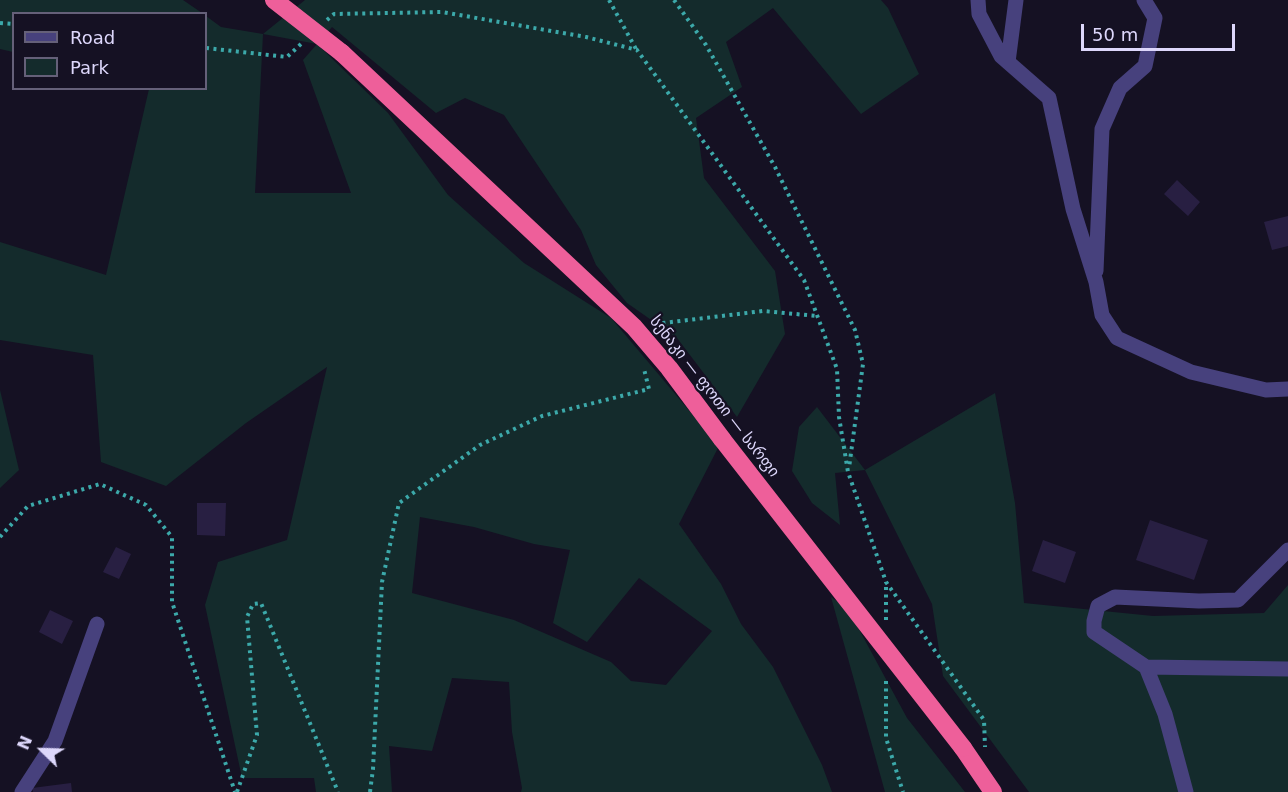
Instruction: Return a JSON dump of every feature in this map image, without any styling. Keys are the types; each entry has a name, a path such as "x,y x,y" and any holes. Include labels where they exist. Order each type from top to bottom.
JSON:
{"highway":[{"name":"სენაკი — ფოთი — სარფი","path":"274,0 342,53 634,327 669,368 722,440 963,748 993,792"}],"street":[{"path":"978,0 979,14 1001,56 1049,98 1073,209 1096,282 1102,315 1117,338 1191,372 1266,390 1288,389"},
{"path":"1008,62 1016,0"},
{"path":"1096,282 1102,129 1120,88 1145,66 1155,18 1144,0"},
{"path":"1288,550 1238,600 1199,601 1115,597 1098,606 1094,621 1094,632 1146,667 1288,669"},
{"path":"22,792 55,741 97,624"},
{"path":"1146,667 1165,714 1186,792"}],"path":[{"path":"609,0 637,50 804,280 837,369 839,417 848,472 886,582 984,720 986,752"},
{"path":"674,0 706,45 775,167 855,330 863,364 848,472"},
{"path":"326,21 334,14 442,12 586,37 637,50"},
{"path":"207,48 287,57 302,43"},
{"path":"634,327 763,310 817,316"},
{"path":"370,792 382,582 399,502 480,445 542,416 649,389 644,368"},
{"path":"0,537 28,506 100,484 146,505 172,537 172,602 236,792"},
{"path":"886,582 886,630"},
{"path":"236,792 257,735 247,616 253,604 261,603 338,792"},
{"path":"886,678 886,738 903,792"}],"green space":[{"path":"0,0 183,0 201,12 12,12 12,52 0,49"},
{"path":"305,0 881,0 888,8 919,74 861,114 773,8 726,42 742,87 696,118 704,178 775,271 785,334 737,417 677,338 627,303 596,265 581,230 504,115 465,98 436,113 332,27 317,44 263,34"},
{"path":"207,17 221,27 263,34 255,193 351,193 303,60 317,44 388,113 448,195 524,263 611,318 719,446 679,524 721,584 741,624 773,667 822,765 832,792 521,792 512,732 509,682 452,678 432,751 389,746 392,792 316,792 314,778 242,778 205,605 218,562 287,540 327,367 246,423 166,486 101,462 93,355 0,340 0,242 106,275 149,90 207,90","holes":["420,517 474,527 534,544 570,550 553,623 587,642 639,578 712,631 666,685 631,681 611,662 514,620 412,593"]},
{"path":"0,390 19,470 0,488"},
{"path":"995,393 1015,503 1024,603 1153,616 1264,613 1288,585 1288,792 1029,792 943,676 932,604 865,470"},
{"path":"817,407 865,470 835,473 840,525 812,503 792,471 799,427"},
{"path":"831,597 848,609 907,718 965,792 885,792"}],"building":[{"path":"1177,180 1200,202 1188,216 1164,194"},
{"path":"1288,216 1288,246 1272,250 1264,222"},
{"path":"197,503 226,503 225,536 197,535"},
{"path":"1150,520 1208,540 1194,580 1136,560"},
{"path":"1043,540 1076,552 1065,583 1032,571"},
{"path":"116,547 131,554 119,579 103,572"},
{"path":"50,610 73,621 62,644 39,632"},
{"path":"71,783 72,792 33,792 32,788"}]}
